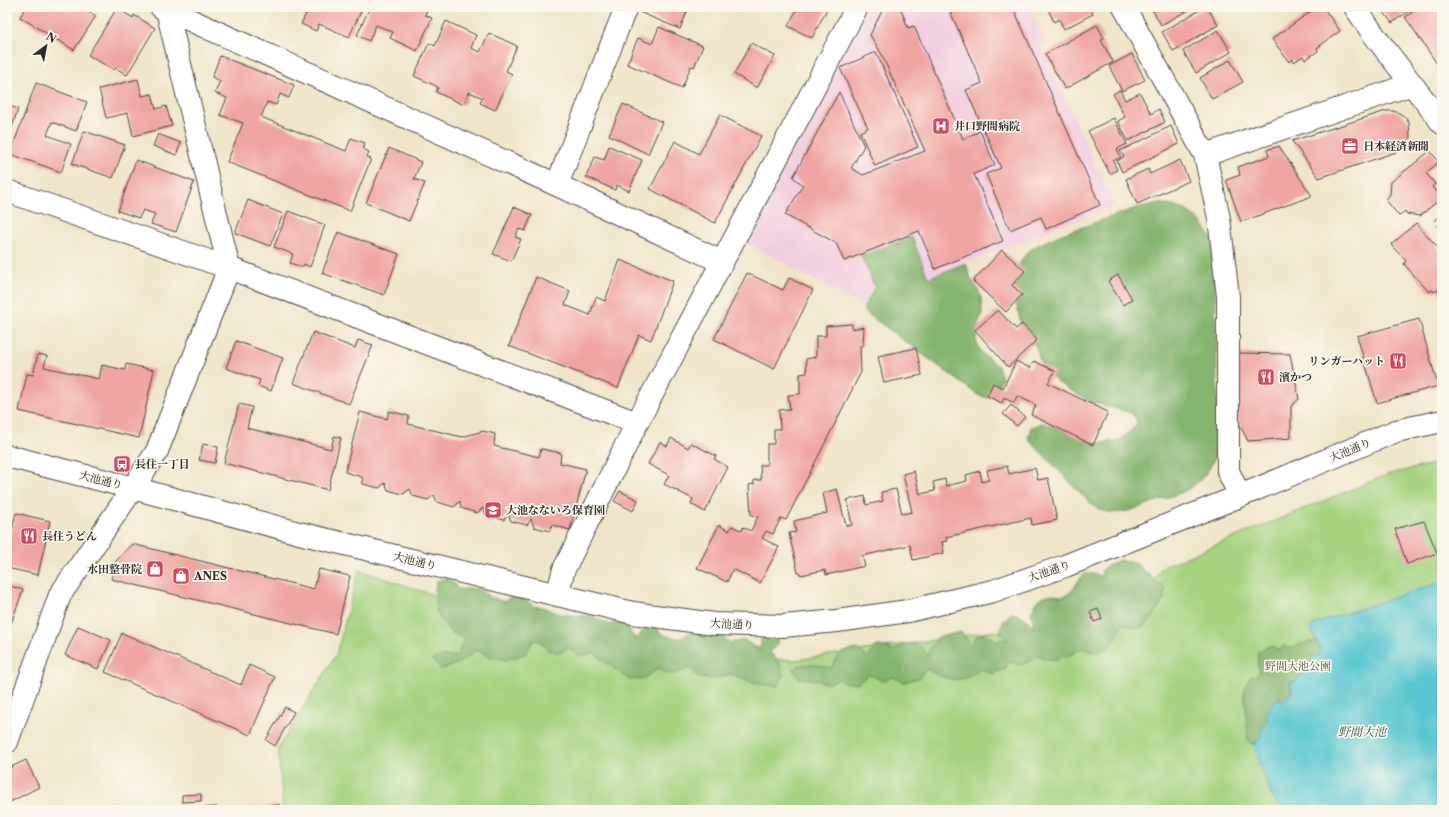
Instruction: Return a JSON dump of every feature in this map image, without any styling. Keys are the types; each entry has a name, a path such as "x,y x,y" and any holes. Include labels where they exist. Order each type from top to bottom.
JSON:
{"street":[{"path":"557,185 626,7"},
{"path":"557,595 564,569 637,423 857,7"},
{"path":"1124,7 1205,155 1219,218 1228,297 1228,471 1240,496"},
{"path":"1355,7 1374,35 1442,123"},
{"path":"165,8 557,185 722,262"},
{"path":"7,742 60,595 134,488 156,451 228,268 165,8"},
{"path":"1205,155 1412,84"},
{"path":"7,191 228,268 637,423"},
{"name":"大池通り","path":"7,456 134,488 300,533 634,613 714,624 783,626 908,611 993,591 1065,566 1240,496 1396,431 1442,421"}],"shaded area":[{"name":"井口野間病院","path":"865,7 1030,7 1046,41 1040,46 1115,205 928,278 912,237 861,256 875,287 864,307 745,242"}],"green space":[{"path":"1160,203 1184,209 1197,218 1212,239 1214,254 1218,414 1217,446 1212,463 1207,472 1195,485 1180,493 1131,510 1116,513 1109,512 1093,506 1033,444 1028,438 1031,427 1042,423 1061,429 1081,438 1099,443 1119,441 1136,426 1137,420 1131,413 1091,402 1060,384 1047,373 1040,361 1031,336 1021,324 1014,292 1016,275 1020,263 1027,252 1040,244 1057,236 1136,208"},
{"path":"912,237 928,278 966,263 971,279 978,289 981,298 982,313 977,328 976,341 979,349 984,355 998,366 1002,378 994,394 988,398 978,395 864,311 864,307 875,287 861,256"},
{"name":"野間大池公園","path":"1442,462 1442,810 283,810 278,748 336,655 359,570 476,609 746,657 795,660 995,631 1028,641 1144,595 1162,567 1389,474"},
{"path":"1120,560 1129,561 1136,564 1165,589 1164,599 1152,619 1146,625 1138,628 1122,624 1110,646 1101,651 1093,652 1083,648 1066,656 1055,659 1043,658 1037,655 1031,661 1019,665 1009,661 1005,669 992,674 980,668 973,674 960,679 940,676 926,669 919,678 904,682 893,677 882,681 869,674 858,683 846,683 838,679 829,684 813,679 799,678 793,669 807,664 832,668 836,659 844,652 858,649 868,658 874,647 880,646 889,648 891,652 902,646 915,644 922,648 927,657 930,649 938,637 961,632 972,646 974,638 981,634 991,637 996,642 1001,639 1008,640 1000,631 1003,621 1011,613 1024,617 1033,628 1031,613 1042,597 1049,595 1066,595 1084,575 1088,573 1101,577 1102,570 1110,564"},
{"path":"447,578 455,585 457,589 479,589 490,597 505,602 513,597 519,598 529,602 533,606 542,607 560,614 581,616 589,615 610,625 618,620 625,621 636,642 642,631 652,626 659,630 660,633 676,638 681,638 695,631 712,631 722,635 729,643 745,640 754,647 761,647 761,639 767,633 775,636 778,642 775,648 769,651 779,662 784,676 778,686 758,684 731,674 715,679 699,678 690,668 671,674 658,668 642,680 628,679 593,652 586,655 580,655 569,648 559,653 548,650 541,642 534,640 525,654 506,660 492,657 476,650 460,662 441,669 432,660 443,656 458,656 460,648 466,638 450,632 438,615 435,605 435,589 437,581"},
{"path":"1320,640 1323,656 1260,749 1248,741 1244,688 1250,677 1260,673 1257,664 1258,652 1272,646 1279,651 1284,645 1292,648"}],"water":[{"name":"野間大池","path":"1438,583 1442,585 1442,810 1285,810 1274,800 1261,770 1254,743 1257,742 1261,736 1261,730 1267,720 1266,714 1275,701 1280,698 1283,700 1292,692 1290,682 1295,682 1305,670 1313,665 1311,656 1317,656 1320,654 1320,648 1310,628 1316,623"}],"building":[{"path":"26,7 82,7 96,16 74,50 20,17"},
{"path":"306,7 363,7 349,37 319,24 316,31 301,24 309,8"},
{"path":"370,7 428,7 425,15 432,18 417,51 390,38 393,32 376,25 369,41 357,35"},
{"path":"641,7 683,7 688,9 680,29 639,12"},
{"path":"798,7 828,7 812,38 788,26"},
{"path":"884,7 900,7 908,28 914,26 963,139 980,131 995,165 974,174 1003,241 935,269 919,231 844,261 836,243 785,215 803,185 793,177 839,92 864,146 851,168 863,175 925,151 881,53 870,35"},
{"path":"948,7 1013,7 1100,205 1046,229 1041,217 1010,230 986,174 1001,168 966,90 982,83"},
{"path":"1047,7 1090,7 1093,14 1064,29 1059,19 1054,22"},
{"path":"1151,7 1194,7 1161,25"},
{"path":"1207,7 1218,25 1173,51 1162,32"},
{"path":"1317,7 1323,7 1340,31 1317,48 1318,51 1305,60 1303,56 1294,62 1293,59 1289,62 1272,39"},
{"path":"1380,7 1414,7 1392,23"},
{"path":"1420,7 1442,7 1442,71 1405,17"},
{"path":"117,8 133,18 134,15 155,28 127,75 116,68 114,70 88,55"},
{"path":"446,21 476,35 471,48 480,52 489,33 517,46 506,71 512,74 495,110 480,103 483,98 469,92 464,105 436,92 438,87 414,76 429,43 435,46"},
{"path":"1097,25 1104,38 1101,40 1113,62 1065,89 1045,54"},
{"path":"659,27 703,46 694,67 691,66 682,88 627,64 638,38 652,44"},
{"path":"1218,30 1231,52 1196,73 1183,51"},
{"path":"751,43 775,56 757,88 734,74"},
{"path":"876,52 918,147 875,166 860,132 868,128 840,68"},
{"path":"1132,54 1145,80 1122,91 1109,66"},
{"path":"220,56 294,85 289,98 280,94 276,105 267,102 261,117 346,151 351,138 365,143 363,149 369,152 367,157 371,159 350,211 227,162 243,123 220,115 227,98 215,93 220,81 212,77"},
{"path":"1230,60 1243,82 1212,99 1200,78"},
{"path":"138,79 142,96 152,94 156,109 166,106 172,126 133,136 128,113 106,118 99,89"},
{"path":"36,83 87,102 76,131 52,122 47,135 71,144 61,172 10,154"},
{"path":"1120,90 1125,100 1140,93 1151,114 1159,109 1165,122 1128,141 1118,121 1125,117 1113,94"},
{"path":"623,104 662,122 648,154 609,135"},
{"path":"7,105 18,109 9,136 7,135"},
{"name":"日本経済新聞","path":"1386,111 1399,113 1405,117 1409,123 1410,137 1403,148 1396,152 1319,178 1292,141"},
{"path":"720,115 761,136 715,223 650,189 675,141 699,154"},
{"path":"1114,118 1127,144 1117,149 1121,157 1113,161 1117,170 1110,174 1088,131"},
{"path":"1171,126 1179,144 1122,172 1117,161 1124,157 1120,151"},
{"path":"84,131 125,145 113,178 72,164"},
{"path":"158,134 181,143 176,155 153,146"},
{"path":"609,146 642,160 629,191 617,185 615,190 586,177 595,157 604,160"},
{"path":"1279,146 1312,196 1241,222 1226,180 1240,175 1238,167 1269,156 1267,150"},
{"path":"389,148 421,162 414,179 425,183 409,221 366,203"},
{"path":"1430,151 1439,162 1426,173 1435,184 1432,187 1441,196 1438,199 1439,200 1420,216 1407,214 1405,211 1399,216 1386,200 1390,194 1391,182"},
{"path":"136,160 194,182 176,232 151,224 155,214 143,210 139,218 118,211"},
{"path":"1180,160 1189,181 1137,204 1126,179 1148,169 1150,174"},
{"path":"248,200 283,214 270,246 235,233"},
{"path":"514,207 532,215 525,231 519,229 515,237 521,239 511,261 493,254"},
{"path":"288,211 325,225 310,267 304,264 302,267 290,263 293,254 274,247"},
{"path":"1442,214 1442,230 1434,222"},
{"path":"1416,223 1441,251 1442,250 1442,295 1437,290 1434,292 1432,290 1429,292 1404,264 1406,261 1391,245"},
{"path":"338,232 399,254 384,295 322,273"},
{"path":"1002,250 1025,271 1012,285 1022,295 1006,312 973,281"},
{"path":"620,260 673,281 651,340 639,335 618,388 509,346 536,277 570,291 565,305 590,315 596,297 605,301"},
{"path":"747,273 783,290 789,278 813,290 774,369 714,339"},
{"path":"1118,275 1132,299 1123,305 1108,281"},
{"path":"998,310 1016,329 1022,324 1037,340 1008,367 975,330"},
{"name":"リンガーハット","path":"1419,319 1438,386 1377,403 1357,336"},
{"path":"852,324 852,329 864,327 863,346 860,346 861,372 786,520 781,518 773,534 766,531 762,538 779,547 760,583 733,569 727,582 697,568 719,525 729,531 732,526 742,531 743,527 751,531 758,516 751,515 749,485 754,484 754,480 761,480 760,465 767,465 767,444 774,444 774,429 780,429 779,410 790,409 788,395 800,394 800,374 807,373 806,359 816,357 816,336 826,336 826,326"},
{"path":"313,332 355,348 358,340 373,345 349,404 293,383"},
{"path":"236,341 283,358 271,391 258,386 260,380 226,368"},
{"path":"916,348 922,375 884,383 878,356"},
{"name":"濱かつ","path":"1236,353 1290,354 1299,399 1291,406 1291,438 1248,441 1237,420"},
{"path":"38,354 47,356 44,367 99,379 102,365 125,370 126,364 154,370 139,438 19,411 27,374 33,375"},
{"path":"1016,361 1030,368 1034,361 1055,371 1048,383 1108,412 1093,445 1031,415 1036,405 1017,396 1014,403 1004,398 1002,403 987,396 993,383 1003,388"},
{"path":"239,404 252,407 247,428 331,449 334,436 341,438 328,490 224,463"},
{"path":"1011,405 1025,417 1017,426 1003,414"},
{"path":"389,411 409,416 408,424 462,437 483,431 495,434 494,446 539,457 541,449 561,453 560,463 586,469 570,530 552,525 550,531 534,527 531,519 527,525 511,521 508,514 504,520 486,515 483,508 477,513 461,508 460,501 454,507 437,502 434,495 428,500 413,496 410,489 403,494 388,490 385,483 379,488 363,484 362,477 345,472 360,412 387,419"},
{"path":"671,438 688,448 691,443 716,456 714,459 728,467 705,512 691,504 693,499 664,484 669,475 648,464 660,442 667,446"},
{"path":"203,444 218,447 215,463 199,460"},
{"path":"1007,466 1009,474 1035,468 1038,480 1048,478 1057,520 1032,525 1031,518 946,537 947,541 942,542 944,553 913,560 910,545 862,556 865,566 826,575 825,570 801,575 798,573 789,533 796,532 794,521 827,513 823,493 837,489 846,526 852,525 847,500 865,496 866,505 883,501 881,492 896,489 902,514 912,512 903,474 914,471 920,494 935,491 933,482 945,479 946,486 967,481 966,475 980,471 982,482 989,480 987,470"},
{"path":"620,491 638,500 633,511 614,501"},
{"name":"長住うどん","path":"16,513 50,521 38,575 7,568 7,551"},
{"path":"1424,521 1437,553 1407,564 1395,529"},
{"path":"132,544 314,589 319,569 350,576 336,634 111,579 116,561"},
{"path":"7,585 23,590 7,635"},
{"path":"1098,609 1102,619 1094,622 1090,612"},
{"path":"78,626 111,640 98,669 65,655"},
{"path":"122,633 241,685 249,665 275,677 250,735 105,672"},
{"path":"285,707 294,712 275,746 266,740"},
{"path":"26,760 39,787 10,802 7,795 7,769"},
{"path":"201,794 201,801 182,802 182,795"},
{"path":"280,805 280,810 248,810 248,808"},
{"path":"181,807 181,810 150,810 150,809"},
{"path":"217,807 217,810 189,810 189,808"}],"place":[{"name":"井口野間病院","path":"941,126"},
{"name":"日本経済新聞","path":"1350,146"},
{"name":"リンガーハット","path":"1398,361"},
{"name":"濱かつ","path":"1266,377"},
{"name":"長住一丁目","path":"122,464"},
{"name":"大池なないろ保育園","path":"493,510"},
{"name":"長住うどん","path":"29,536"},
{"name":"水田整骨院","path":"155,569"},
{"name":"ANES","path":"181,576"}]}
